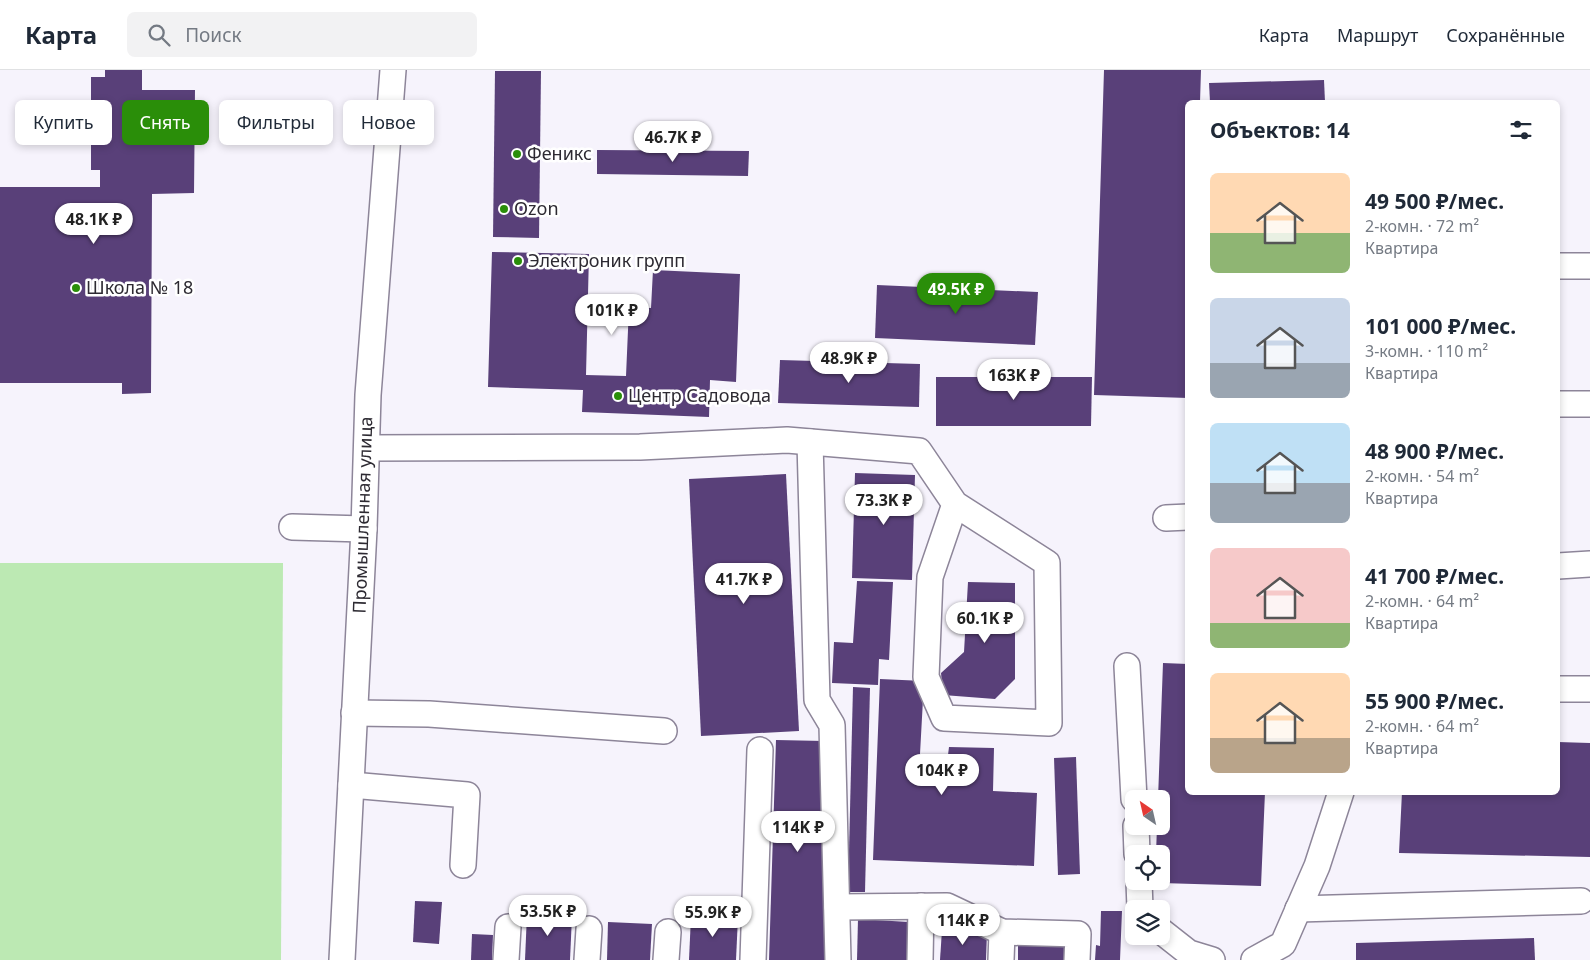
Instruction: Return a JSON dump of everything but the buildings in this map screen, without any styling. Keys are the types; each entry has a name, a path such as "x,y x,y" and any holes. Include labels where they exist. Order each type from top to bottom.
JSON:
{"street":[{"name":"Промышленная улица","path":"342,960 364,529 368,395 393,70"},
{"path":"1560,266 1590,266"},
{"path":"1560,404 1590,404"},
{"path":"367,448 640,447 787,440 920,451 955,504 1046,563 1049,723 944,718 926,677 930,577 955,504"},
{"path":"810,442 817,700 832,725 838,960"},
{"path":"292,527 364,529"},
{"path":"1560,566 1590,564"},
{"path":"1127,666 1134,790"},
{"path":"1560,689 1590,689"},
{"path":"354,713 429,714 664,731"},
{"path":"753,960 760,750"},
{"path":"351,785 467,795 463,865"},
{"path":"1254,960 1283,944 1316,866 1340,795"},
{"path":"1298,909 1580,901"},
{"path":"920,960 921,906"},
{"path":"837,907 947,906 1002,932 1078,934 1077,960"},
{"path":"506,960 508,927"},
{"path":"587,960 588,929"},
{"path":"666,960 668,932"},
{"path":"1001,960 1002,932"},
{"path":"1170,938 1188,953 1212,960"}],"green space":[{"path":"0,563 283,563 281,960 0,960"}],"place":[{"name":"Феникс","path":"517,154"},
{"name":"Ozon","path":"504,209"},
{"name":"Электроник групп","path":"518,261"},
{"name":"Школа № 18","path":"76,288"},
{"name":"Центр Садовода","path":"618,396"}]}
